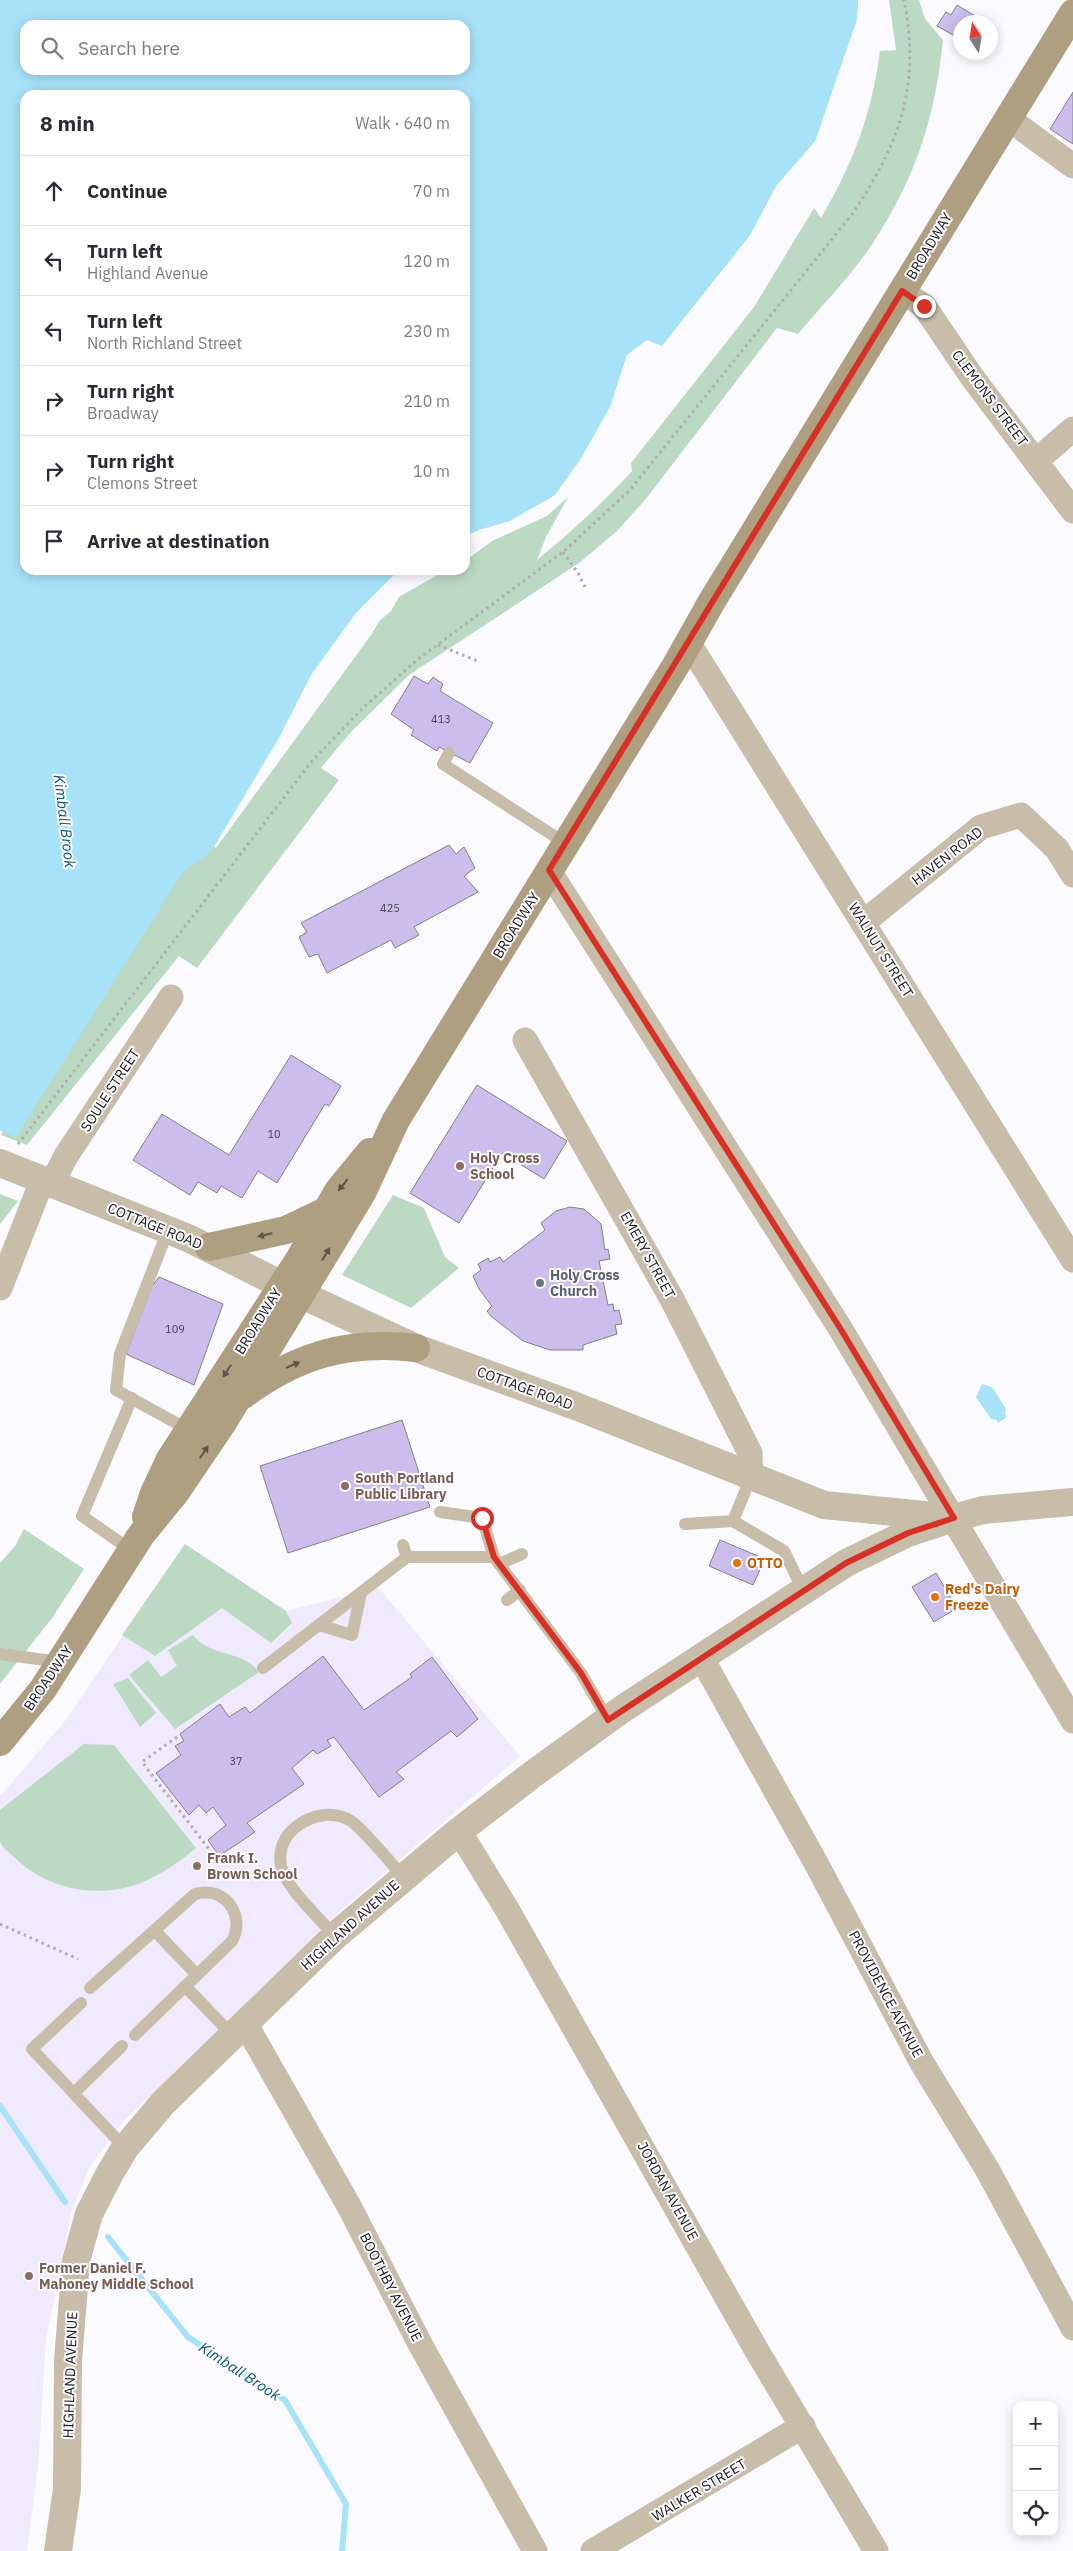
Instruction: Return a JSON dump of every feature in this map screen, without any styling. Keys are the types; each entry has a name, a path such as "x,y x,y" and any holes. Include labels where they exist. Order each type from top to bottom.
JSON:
{"main road":[{"name":"BROADWAY","path":"136,1542 154,1494 170,1459 290,1290 362,1193 396,1120 1073,13"},
{"name":"BROADWAY","path":"0,1742 43,1689 136,1542 176,1492 237,1399 290,1290 300,1258 326,1211 338,1191 396,1120"},
{"path":"209,1247 286,1230 326,1211"},
{"path":"237,1399 280,1371 332,1350 386,1344 416,1348"}],"street":[{"path":"1008,119 1073,166"},
{"name":"CLEMONS STREET","path":"902,291 924,306 972,377 1073,511"},
{"path":"1036,460 1073,429"},
{"name":"WALNUT STREET","path":"688,642 1073,1260"},
{"name":"HAVEN ROAD","path":"864,922 981,827 1021,815 1057,849 1073,875"},
{"path":"549,870 840,1328 1073,1721"},
{"name":"SOULE STREET","path":"0,1288 46,1182 66,1156 171,997"},
{"name":"EMERY STREET","path":"525,1040 672,1299 750,1453 751,1477"},
{"name":"COTTAGE ROAD","path":"8,1156 46,1182 209,1247 290,1290 416,1348 578,1407 824,1505 954,1518 984,1510 1073,1502"},
{"name":"HIGHLAND AVENUE","path":"58,2551 67,2489 68,2361 76,2261 89,2214 125,2148 163,2103 335,1936 403,1877 459,1831 608,1720 846,1563 908,1533 954,1518"},
{"name":"PROVIDENCE AVENUE","path":"702,1657 816,1863 922,2063 987,2169 1073,2328"},
{"name":"JORDAN AVENUE","path":"459,1831 513,1919 729,2302 876,2551"},
{"name":"BOOTHBY AVENUE","path":"239,2029 349,2206 419,2342 535,2551"},
{"name":"WALKER STREET","path":"593,2551 803,2426"}],"lane":[{"path":"449,753 443,764 565,843"},
{"path":"168,1230 120,1354 116,1390 189,1430"},
{"path":"132,1398 82,1516 136,1542"},
{"path":"733,1521 751,1477"},
{"path":"440,1512 482,1518 496,1561 520,1590 581,1673 608,1720"},
{"path":"685,1524 733,1521 784,1551 804,1592"},
{"path":"263,1668 361,1593 405,1551 496,1561 522,1554"},
{"path":"507,1600 520,1590"},
{"path":"319,1625 352,1634 361,1593"},
{"path":"0,1654 60,1662"},
{"path":"335,1936 291,1885 282,1867 282,1846 288,1832 306,1819 326,1814 350,1821 403,1877"},
{"path":"90,1988 196,1894 205,1891 225,1899 234,1908 238,1920 237,1932 232,1941 135,2034"},
{"path":"154,1931 197,1975"},
{"path":"185,1986 239,2029"},
{"path":"82,2003 32,2049 125,2148"},
{"path":"74,2093 122,2046"}],"path":[{"path":"8,1156 312,761 364,707 437,645 563,552 630,490 771,318 853,213 875,180 894,143 906,107 909,71 909,26 904,0"},
{"path":"563,552 586,589"},
{"path":"437,645 480,662"},
{"path":"177,1737 142,1762 212,1853"},
{"path":"0,1924 78,1959"}],"shaded area":[{"name":"Frank I. Brown School","path":"185,1544 286,1611 358,1593 373,1581 520,1756 337,1914 123,2122 90,2166 71,2212 46,2340 38,2467 27,2551 0,2551 0,1796 65,1721"}],"green space":[{"path":"0,0 858,0 857,19 815,141 776,186 750,235 630,386 470,104 470,90 20,90 20,575 184,575 407,582 377,623 391,611 399,597 437,575 470,575 470,557 492,541 547,516 568,497 546,537 537,560 586,517 632,471 631,463 754,307 814,208 821,218 843,178 860,138 872,96 880,51 896,50 889,0 919,0 925,19 943,40 929,121 912,170 888,219 865,255 847,278 798,334 777,328 645,500 617,531 579,563 409,675 350,733 321,768 339,780 197,968 179,956 27,1145 1,1135 3,1132 0,1130"},
{"path":"0,1194 18,1201 0,1224"},
{"path":"393,1195 424,1208 445,1257 459,1268 411,1308 342,1275"},
{"path":"24,1529 84,1569 52,1618 0,1684 0,1563 15,1546"},
{"path":"185,1544 286,1611 292,1623 271,1643 222,1608 155,1656 122,1635"},
{"path":"193,1635 209,1648 244,1660 259,1672 175,1729 129,1675 148,1660 161,1677 177,1666 168,1650"},
{"path":"128,1678 156,1713 140,1727 113,1684"},
{"path":"84,1744 114,1745 196,1848 183,1859 154,1877 138,1884 106,1891 89,1891 57,1884 28,1869 6,1850 0,1841 0,1810"}],"water":[{"path":"0,0 858,0 857,19 815,141 776,186 750,235 630,386 561,499 470,547 470,90 20,90 20,575 420,575 407,582 208,854 182,873 16,1137 0,1130"},
{"path":"982,1384 992,1387 1006,1409 1005,1414 1007,1417 998,1423 996,1420 991,1419 976,1397"}],"pier":[{"path":"647,340 662,346 632,388 563,500 470,550 470,534 510,521 555,495 580,460 610,407 627,355"},
{"path":"394,575 423,575 408,584 390,609 385,612 371,635 216,848 214,847 279,738 311,675 356,613"}],"building":[{"path":"957,5 973,15 953,15 953,35 937,26 946,12 951,15"},
{"path":"1073,92 1073,144 1050,129"},
{"path":"414,676 428,684 433,677 443,684 440,691 493,723 470,763 439,747 437,751 411,735 414,730 391,714"},
{"path":"449,845 456,854 464,847 475,868 464,876 478,892 414,927 419,935 395,948 391,940 327,973 318,954 309,957 299,937 307,932 301,923"},
{"path":"291,1055 341,1086 329,1106 325,1104 277,1183 258,1171 242,1198 221,1186 217,1193 198,1182 190,1195 133,1160 162,1114 229,1155"},
{"name":"Holy Cross School","path":"477,1085 567,1141 544,1179 502,1153 459,1223 410,1193"},
{"name":"Holy Cross Church","path":"570,1207 584,1209 601,1224 605,1250 608,1249 610,1259 599,1261 608,1305 613,1304 614,1311 619,1310 622,1324 615,1325 617,1334 583,1345 583,1350 550,1350 523,1341 492,1317 487,1311 492,1306 479,1289 473,1276 481,1270 478,1264 488,1258 490,1262 500,1257 503,1262 545,1230 541,1223 556,1211"},
{"path":"159,1277 223,1304 194,1385 126,1354 152,1286"},
{"name":"South Portland Public Library","path":"402,1420 430,1507 288,1553 260,1466"},
{"name":"OTTO","path":"720,1540 765,1559 753,1585 709,1566"},
{"name":"Red's Dairy Freeze","path":"936,1573 957,1608 934,1622 912,1587"},
{"path":"323,1656 364,1710 412,1677 410,1674 432,1657 478,1719 457,1737 451,1731 396,1772 404,1779 379,1797 334,1737 327,1740 331,1746 317,1754 313,1750 292,1768 304,1784 247,1823 255,1832 219,1856 208,1840 226,1825 213,1807 206,1813 199,1805 189,1815 156,1773 181,1755 175,1746 184,1741 180,1734 220,1704 229,1717 245,1707 250,1713"}],"waterway":[{"name":"Kimball Brook","path":"0,2106 65,2202"},
{"name":"Kimball Brook","path":"108,2237 188,2337 285,2400 346,2504 342,2551"}],"place":[{"name":"Holy Cross School","path":"460,1166"},
{"name":"Holy Cross Church","path":"540,1283"},
{"name":"South Portland Public Library","path":"345,1486"},
{"name":"OTTO","path":"737,1563"},
{"name":"Red's Dairy Freeze","path":"935,1597"},
{"name":"Frank I. Brown School","path":"197,1866"},
{"name":"Former Daniel F. Mahoney Middle School","path":"29,2276"}],"route":[{"path":"482,1518 494,1557 514,1581 581,1673 608,1720 620,1710 846,1563 908,1533 954,1518 911,1444 734,1158 638,1012 549,870 605,776 676,665 712,601 902,291 924,306"}]}
